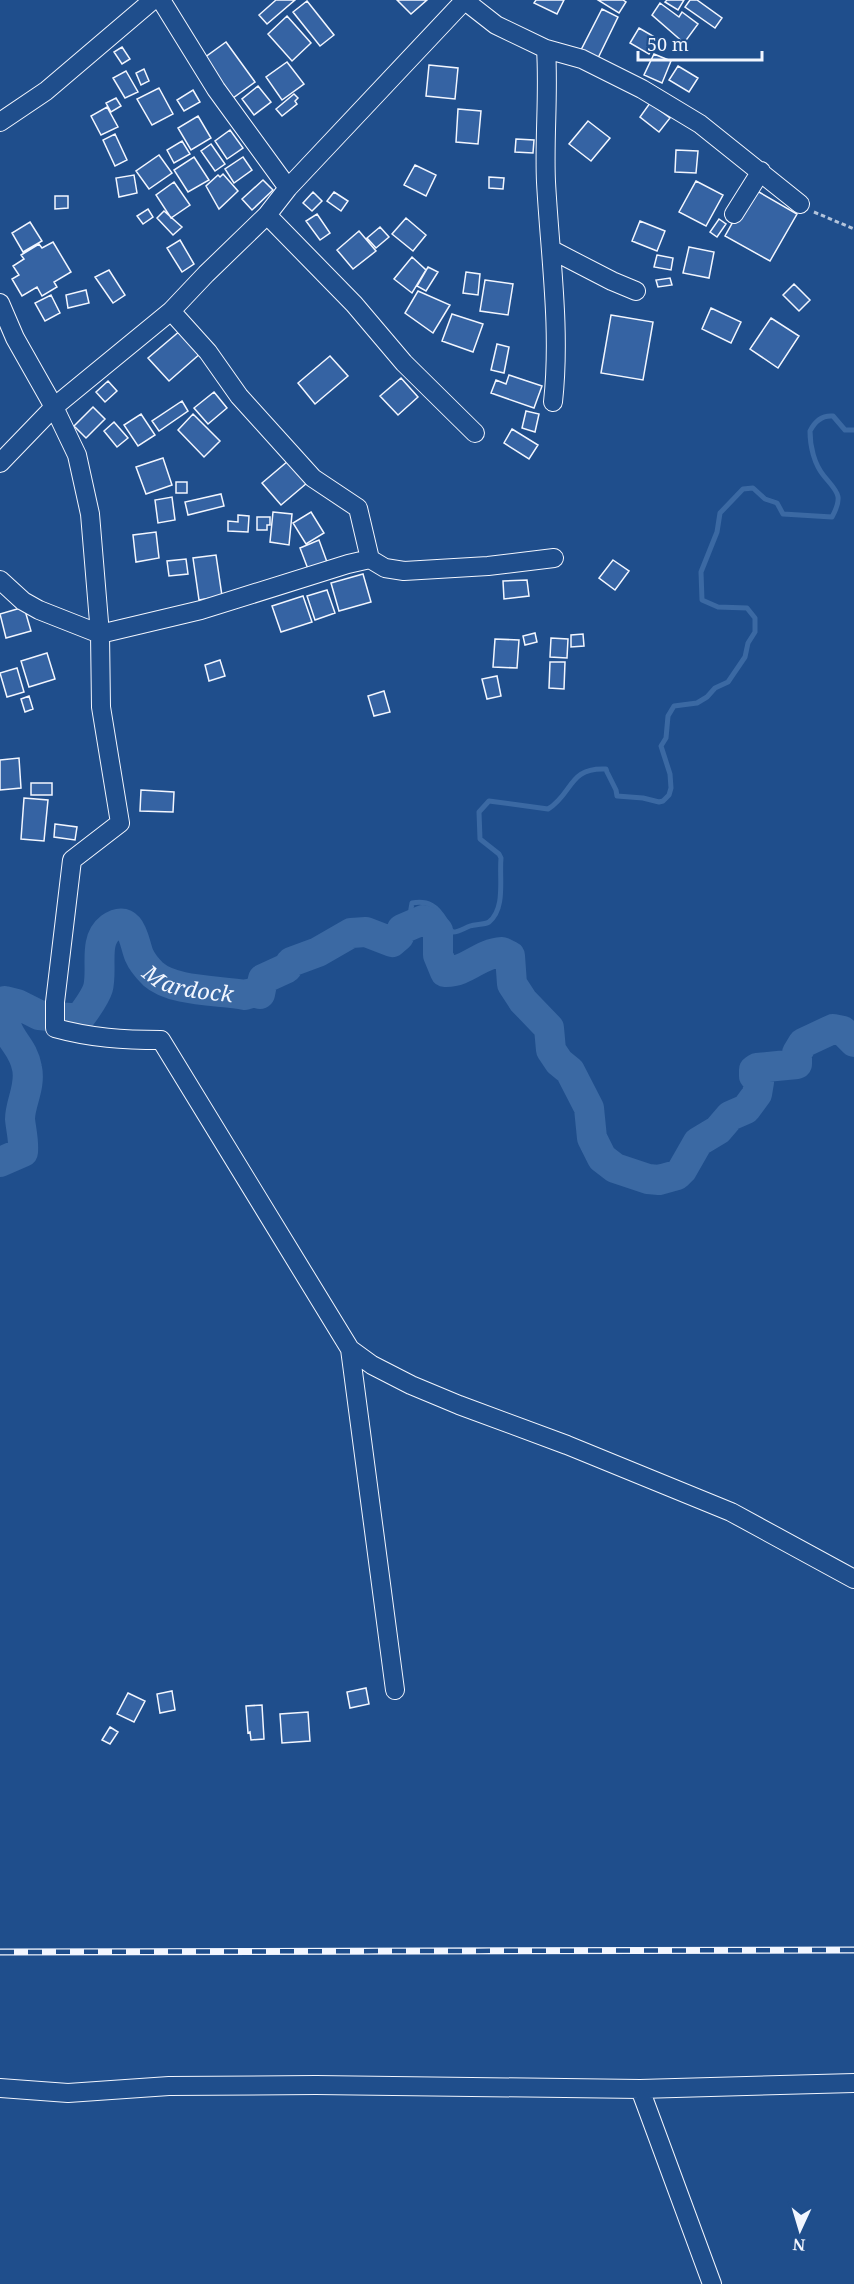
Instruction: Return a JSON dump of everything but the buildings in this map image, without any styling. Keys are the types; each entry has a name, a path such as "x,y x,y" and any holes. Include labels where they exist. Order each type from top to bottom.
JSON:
{"street":[{"path":"0,122 46,91 153,0"},
{"path":"161,0 216,89 288,188"},
{"path":"0,463 54,407 171,311 267,214 288,188 464,0 496,25 546,49 582,59 642,88 700,124 800,204"},
{"path":"546,49 546,182 557,336 553,402"},
{"path":"734,214 761,171"},
{"path":"267,214 354,304 404,363 475,433"},
{"path":"552,250 636,291"},
{"path":"0,303 8,340 54,407 78,455 90,514 100,634 102,707 120,823 72,861 55,1002 55,1028 87,1037 161,1041 350,1349 372,1365 411,1385 459,1405 567,1445 731,1512 854,1579"},
{"path":"171,311 208,352 239,396 313,478 345,497 358,508 370,559"},
{"path":"0,580 23,601 39,610 100,634 201,610 370,559 385,568 404,571 488,566 554,558"},
{"path":"350,1349 395,1690"},
{"path":"0,2088 68,2093 169,2086 315,2085 640,2089 854,2083"},
{"path":"640,2089 712,2284"}],"path":[{"path":"800,204 854,229"}],"waterway":[{"path":"408,926 412,903 418,902 427,903 435,908 453,932 472,925 487,923 494,916 500,901 501,858 480,839 479,812 489,801 548,809 584,772 606,769 617,796 659,802 669,795 670,774 661,746 666,738 668,716 674,706 697,703 715,688 728,682 745,657 748,643 755,632 755,618 747,608 718,607 702,600 701,572 717,532 720,513 743,489 753,488 765,499 777,503 783,514 832,517 838,504 837,494 815,460 810,431 819,419 829,416 833,416 845,430 854,430"},
{"name":"Mardock","path":"0,1162 23,1152 20,1119 28,1075 21,1051 8,1032 4,1014 5,1001 39,1015 79,1019 98,988 102,940 110,928 117,924 128,926 139,955 147,968 162,980 184,987 245,995 255,992 260,994 263,979 287,968 291,962 318,952 351,933 366,932 392,942 399,936 402,929 423,920 431,923 438,931 438,955 445,972 460,969 494,953 502,952 510,956 512,984 523,1001 549,1028 551,1050 559,1062 570,1071 589,1108 592,1138 602,1158 615,1168 648,1179 659,1180 677,1175 698,1142 718,1130 730,1116 746,1109 757,1094 759,1082 754,1076 754,1070 757,1068 797,1064 797,1053 803,1043 833,1029 843,1031 854,1042"}],"railway":[{"path":"0,1952 854,1950"}]}
